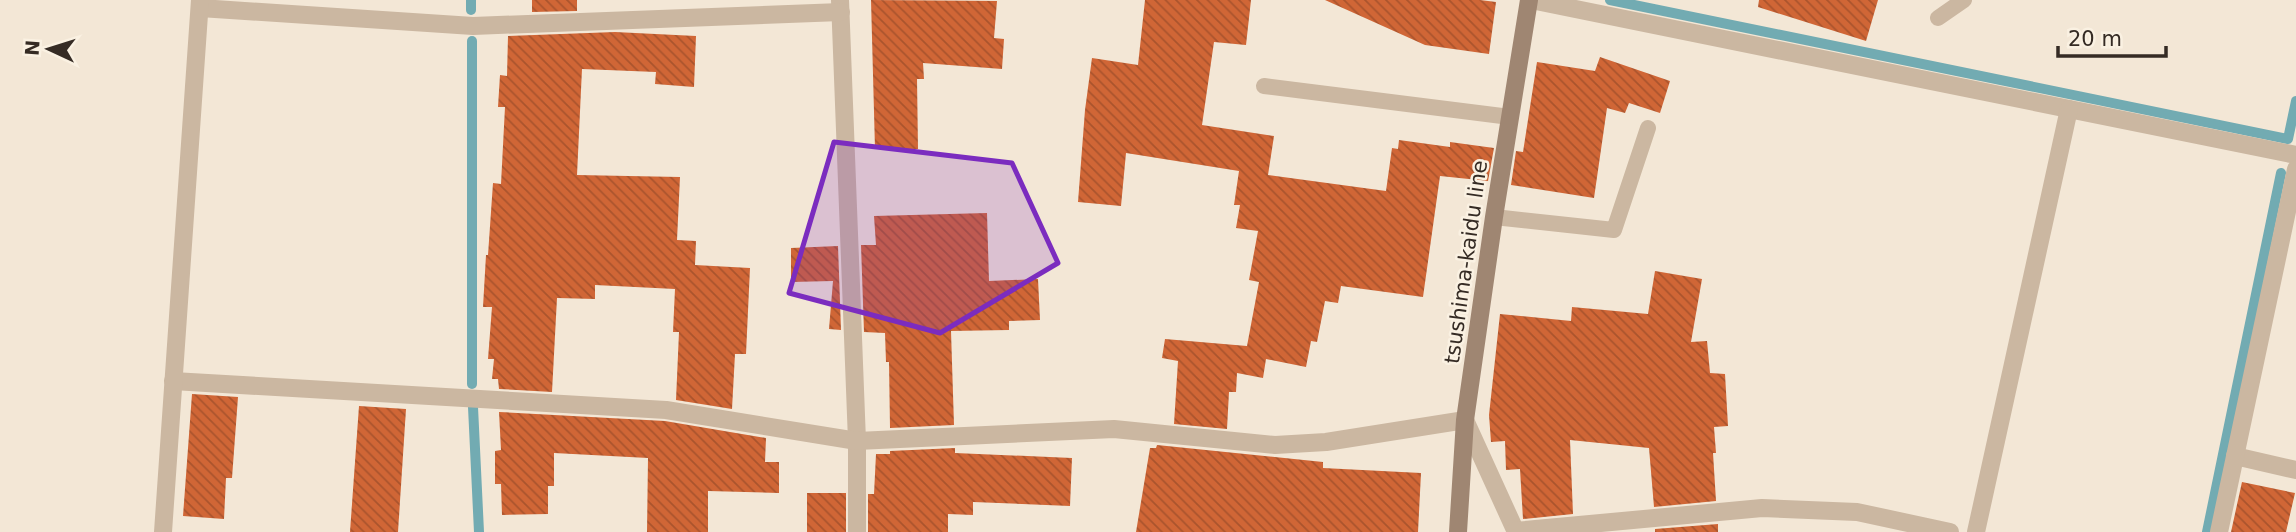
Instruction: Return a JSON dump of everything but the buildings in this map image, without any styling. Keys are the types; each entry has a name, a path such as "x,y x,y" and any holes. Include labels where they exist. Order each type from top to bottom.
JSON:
{"main road":[{"name":"tsushima-kaidu line","path":"1458,532 1465,420 1494,217 1530,0"}],"street":[{"path":"1530,0 2296,155"},
{"path":"163,532 200,4 473,26 841,6 857,440 857,532"},
{"path":"1976,532 2069,109"},
{"path":"2219,532 2296,169"},
{"path":"173,381 666,410 857,440 1114,429 1275,445 1326,442 1465,420 1515,532 1762,508 1857,512 1950,532"},
{"path":"2235,456 2296,470"}],"lane":[{"path":"1938,18 1964,0"},
{"path":"1265,86 1510,117"},
{"path":"1494,217 1614,230 1648,128"}],"highlighted area":[{"path":"834,142 1012,163 1058,263 940,333 789,293"}],"waterway":[{"path":"471,0 471,10"},
{"path":"1610,0 2288,139 2296,101"},
{"path":"472,41 472,384"},
{"path":"2207,532 2281,173"},
{"path":"473,407 479,532"}]}
